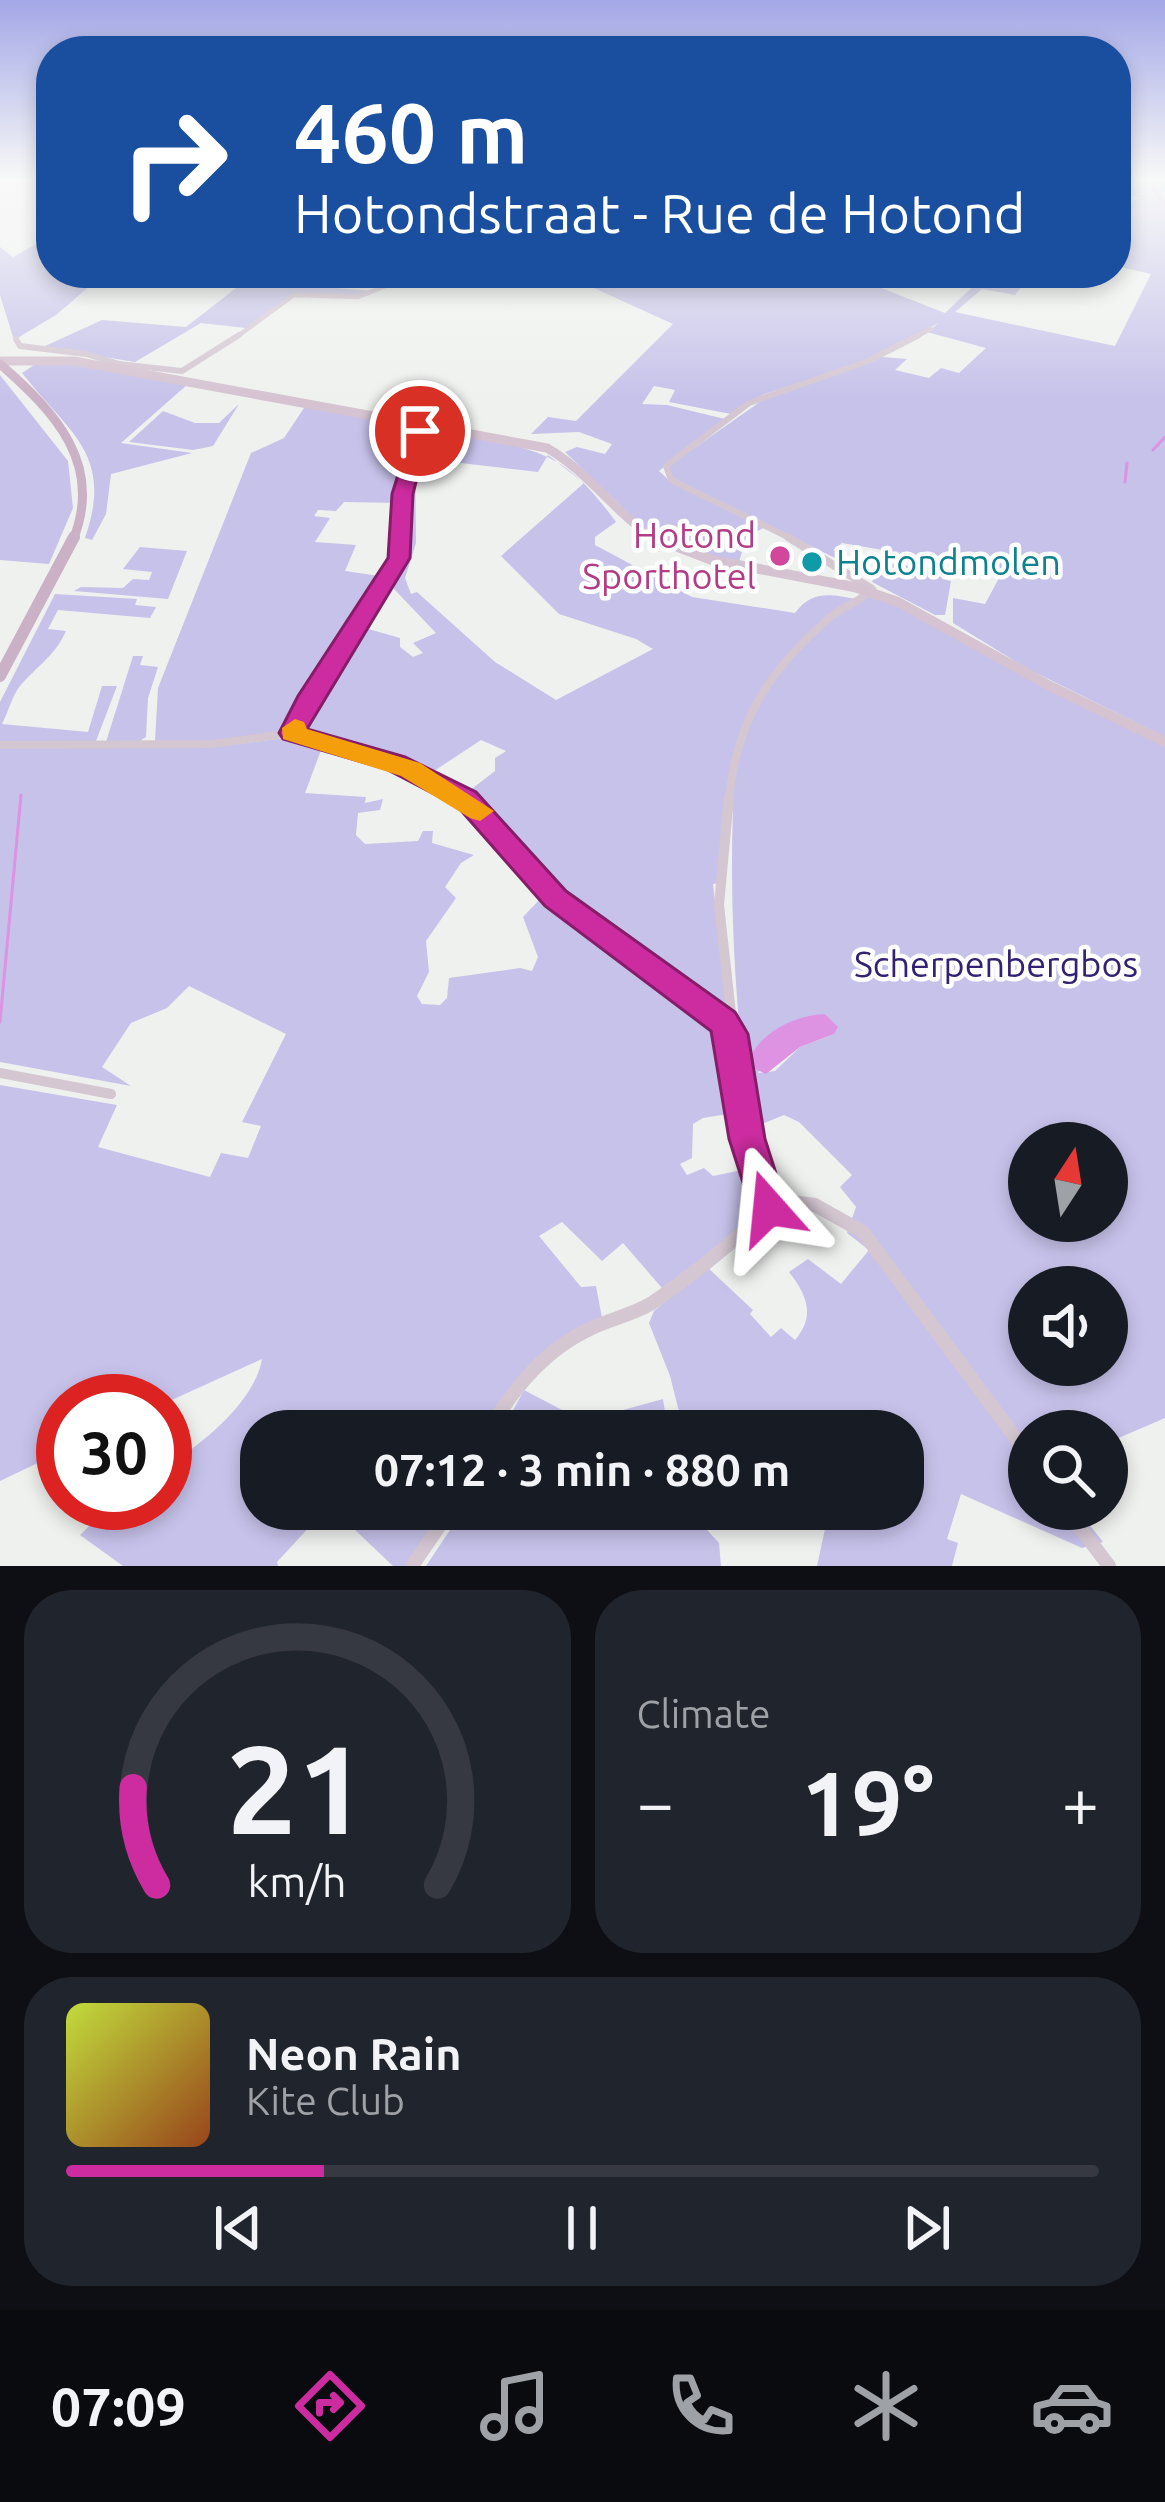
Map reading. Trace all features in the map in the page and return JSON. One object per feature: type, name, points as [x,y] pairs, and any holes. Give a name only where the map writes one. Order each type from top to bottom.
[{"type":"main road","points":[[2,365],[84,363],[183,376],[525,442],[559,454],[628,521],[676,549],[908,606],[1058,691],[1165,742]]},
{"type":"main road","points":[[0,676],[72,541],[86,488],[76,457],[2,365]]},
{"type":"street","points":[[16,339],[20,346],[86,354],[183,376],[294,295],[358,297],[380,288]]},
{"type":"street","points":[[726,1025],[731,1013],[719,905],[731,776],[748,712],[772,677],[836,612],[870,594],[868,582],[830,559],[682,486],[665,470],[749,403],[868,361],[931,329]]},
{"type":"street","points":[[84,363],[116,363]]},
{"type":"street","points":[[292,733],[310,696],[399,558],[405,478],[425,423]]},
{"type":"street","points":[[0,745],[213,744],[292,733],[396,763],[466,799],[555,898],[726,1025],[733,1041],[747,1139],[769,1199],[766,1211],[649,1305],[587,1329],[547,1356],[501,1410]]},
{"type":"street","points":[[0,1072],[111,1094]]},
{"type":"street","points":[[769,1199],[815,1205],[863,1232],[1008,1428]]},
{"type":"street","points":[[412,1566],[437,1530]]},
{"type":"street","points":[[1081,1530],[1108,1566]]},
{"type":"green space","points":[[0,253],[13,257],[36,253],[36,288],[88,288],[56,315],[14,340],[0,295]]},
{"type":"green space","points":[[1131,253],[1165,253],[1165,737],[1026,668],[953,623],[953,598],[985,604],[998,580],[997,569],[889,556],[888,551],[842,543],[833,550],[839,552],[835,558],[669,476],[670,465],[764,399],[883,357],[907,359],[895,370],[929,378],[941,368],[959,373],[986,348],[927,332],[939,323],[862,362],[762,395],[731,414],[669,402],[675,390],[654,386],[642,404],[725,419],[659,471],[763,528],[746,538],[739,562],[698,553],[642,526],[565,452],[577,447],[605,454],[612,444],[579,432],[531,434],[548,417],[576,421],[673,324],[594,288],[881,288],[945,313],[971,288],[1021,288],[1015,295],[982,289],[955,312],[1115,346],[1151,274],[1131,269]]},
{"type":"green space","points":[[236,288],[375,291],[354,296],[295,294],[246,328],[201,323],[135,362],[43,347],[102,320],[186,327]]},
{"type":"green space","points":[[63,363],[188,384],[121,443],[192,453],[111,474],[106,514],[92,540],[85,538],[93,509],[90,465],[71,430],[22,373],[34,365]]},
{"type":"green space","points":[[0,375],[68,461],[73,508],[49,564],[0,560]]},
{"type":"green space","points":[[239,404],[213,446],[193,450],[129,442],[163,411],[195,423],[219,423]]},
{"type":"green space","name":"Scherpenbergbos","points":[[306,405],[421,425],[400,503],[344,502],[336,511],[318,510],[314,516],[330,518],[315,542],[356,545],[345,571],[386,577],[391,588],[365,628],[400,638],[400,647],[413,657],[423,653],[413,643],[436,633],[394,589],[415,455],[416,543],[405,578],[411,594],[417,592],[495,662],[556,700],[653,649],[559,614],[501,556],[584,483],[616,522],[595,537],[595,545],[692,597],[795,613],[815,597],[856,599],[865,594],[899,606],[1165,747],[1165,1418],[1128,1434],[1128,1410],[1008,1410],[1008,1515],[961,1494],[947,1539],[958,1543],[952,1566],[817,1566],[825,1530],[924,1530],[924,1410],[679,1410],[649,1323],[654,1311],[707,1267],[753,1310],[750,1314],[771,1337],[781,1328],[795,1340],[805,1323],[807,1306],[789,1272],[808,1259],[841,1284],[869,1250],[847,1233],[856,1207],[840,1187],[852,1175],[799,1122],[784,1115],[750,1129],[735,970],[733,810],[725,809],[720,883],[713,884],[728,1013],[723,1016],[550,889],[493,816],[465,794],[495,771],[495,758],[506,751],[481,740],[428,775],[304,733],[301,726],[319,687],[287,731],[223,742],[155,741],[158,688],[251,453],[284,438]],"holes":[[[825,1014],[834,1034],[800,1047],[775,1071],[758,1073],[796,1021]]]},
{"type":"green space","points":[[471,438],[547,457],[538,472],[444,461]]},
{"type":"green space","points":[[140,547],[187,551],[168,599],[74,591],[123,588],[133,579],[149,580],[152,572],[123,569]]},
{"type":"green space","points":[[882,562],[942,571],[942,579],[951,581],[945,615],[935,615],[872,582]]},
{"type":"green space","points":[[55,594],[137,599],[135,605],[156,607],[150,618],[58,610],[48,629],[66,631],[62,640],[17,690],[2,724],[88,732],[102,686],[117,686],[96,741],[0,742],[0,702]]},
{"type":"green space","points":[[133,656],[143,656],[140,665],[158,667],[148,698],[146,737],[138,742],[106,742]]},
{"type":"green space","points":[[293,737],[323,745],[305,793],[366,797],[365,803],[383,799],[380,810],[358,813],[356,835],[365,844],[418,841],[423,831],[433,831],[432,843],[474,855],[461,863],[445,887],[456,898],[426,941],[429,972],[417,996],[422,1004],[440,1005],[447,998],[449,978],[520,968],[532,971],[538,957],[523,917],[543,896],[724,1024],[740,1112],[693,1124],[692,1158],[680,1164],[687,1175],[704,1168],[713,1176],[752,1168],[761,1204],[755,1219],[662,1288],[623,1243],[602,1261],[562,1222],[539,1236],[581,1287],[596,1286],[602,1318],[578,1330],[504,1410],[240,1410],[240,1530],[307,1530],[278,1566],[123,1566],[80,1535],[85,1530],[192,1530],[192,1448],[237,1407],[262,1359],[192,1391],[192,1374],[36,1374],[36,1464],[0,1481],[0,1085],[117,1105],[98,1147],[210,1177],[221,1153],[248,1158],[261,1126],[242,1122],[286,1034],[189,986],[167,1008],[131,1023],[102,1067],[131,1086],[0,1062],[0,748],[215,747]]},
{"type":"green space","points":[[524,1390],[562,1410],[513,1410]]},
{"type":"green space","points":[[663,1399],[665,1410],[623,1410]]},
{"type":"green space","points":[[355,1530],[431,1530],[406,1566],[393,1566]]},
{"type":"green space","points":[[450,1530],[707,1530],[719,1543],[721,1566],[426,1566]]},
{"type":"green space","points":[[1042,1530],[1094,1530],[1103,1542],[1082,1548]]},
{"type":"shaded area","points":[[825,1014],[838,1027],[834,1034],[800,1047],[766,1074],[753,1068],[751,1055],[773,1031],[804,1017]]},
{"type":"waterway","points":[[1153,450],[1165,437]]},
{"type":"waterway","points":[[1125,482],[1127,463]]},
{"type":"waterway","points":[[0,1022],[21,795]]},
{"type":"slow traffic","points":[[295,728],[292,733],[411,769],[480,811]]},
{"type":"place","name":"Hotond Sporthotel","points":[[780,556]]},
{"type":"place","name":"Hotondmolen","points":[[812,562]]},
{"type":"route","points":[[420,431],[402,494],[404,533],[399,558],[310,696],[292,733],[396,763],[466,799],[555,898],[728,1026],[747,1139],[769,1208]]}]
